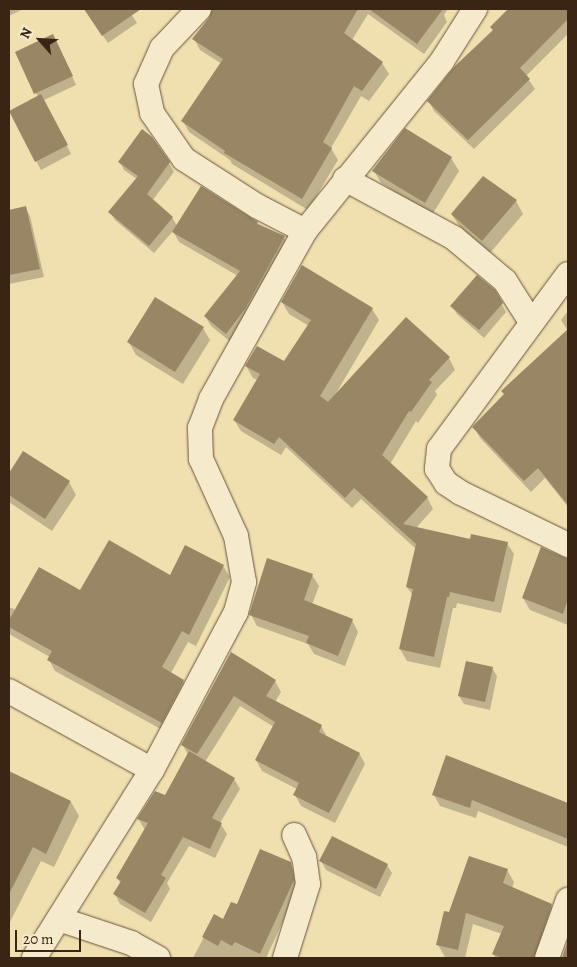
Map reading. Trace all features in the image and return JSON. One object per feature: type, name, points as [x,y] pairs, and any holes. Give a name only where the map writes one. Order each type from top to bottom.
[{"type":"street","points":[[199,9],[162,48],[146,84],[152,113],[184,159],[257,206],[306,231]]},
{"type":"street","points":[[34,958],[152,770],[236,612],[244,582],[236,536],[200,459],[200,428],[211,399],[306,231],[345,179],[442,60],[475,9]]},
{"type":"street","points":[[345,179],[454,238],[505,281],[531,322]]},
{"type":"street","points":[[568,274],[439,450],[437,469],[446,483],[461,493],[568,545]]},
{"type":"street","points":[[9,691],[152,770]]},
{"type":"street","points":[[285,958],[308,884],[304,857],[294,835]]},
{"type":"street","points":[[547,958],[568,900]]},
{"type":"street","points":[[59,919],[131,942],[158,958]]},
{"type":"building","points":[[84,9],[141,9],[102,36]]},
{"type":"building","points":[[212,9],[358,9],[344,33],[383,62],[362,91],[354,86],[323,142],[332,148],[302,199],[224,153],[225,151],[181,121],[223,59],[192,39],[209,18]]},
{"type":"building","points":[[369,9],[443,9],[417,44]]},
{"type":"building","points":[[508,9],[568,9],[568,19],[520,68],[530,79],[468,140],[427,101],[454,67],[493,30],[490,27]]},
{"type":"building","points":[[53,34],[73,76],[34,94],[15,52]]},
{"type":"building","points":[[41,94],[68,145],[35,162],[9,111]]},
{"type":"building","points":[[405,128],[452,157],[425,203],[372,171]]},
{"type":"building","points":[[142,129],[152,137],[170,162],[147,194],[173,217],[149,246],[108,212],[138,176],[118,162]]},
{"type":"building","points":[[483,176],[517,200],[482,241],[451,214]]},
{"type":"building","points":[[201,186],[258,222],[257,224],[285,236],[245,309],[226,334],[204,316],[240,271],[172,232]]},
{"type":"building","points":[[26,206],[40,269],[9,275],[9,210]]},
{"type":"building","points":[[302,265],[373,308],[320,396],[328,402],[406,317],[450,357],[429,380],[432,382],[411,412],[409,411],[382,455],[428,497],[403,524],[470,539],[471,534],[508,542],[494,602],[450,592],[449,597],[447,597],[434,657],[399,649],[413,589],[406,587],[416,544],[354,488],[345,498],[279,437],[274,444],[233,420],[260,374],[245,366],[257,346],[284,361],[311,320],[281,302]]},
{"type":"building","points":[[477,275],[495,290],[503,303],[479,330],[450,306]]},
{"type":"building","points":[[155,297],[204,327],[175,372],[127,342]]},
{"type":"building","points":[[568,329],[568,505],[538,468],[524,481],[472,427],[504,394],[501,391]]},
{"type":"building","points":[[23,451],[70,481],[45,519],[9,495],[9,473]]},
{"type":"building","points":[[109,540],[170,575],[185,545],[224,565],[189,635],[182,631],[162,667],[184,680],[162,723],[47,660],[52,651],[9,627],[9,620],[39,567],[80,590]]},
{"type":"building","points":[[541,547],[568,559],[568,599],[563,614],[522,598]]},
{"type":"building","points":[[267,558],[313,574],[304,600],[353,619],[338,656],[306,643],[309,636],[249,615]]},
{"type":"building","points":[[231,652],[276,680],[266,696],[322,725],[319,732],[360,753],[329,813],[293,795],[299,783],[255,760],[275,722],[234,696],[197,754],[181,745]]},
{"type":"building","points":[[466,661],[493,667],[485,702],[458,696]]},
{"type":"building","points":[[189,751],[235,778],[212,818],[222,823],[210,849],[183,837],[161,875],[166,878],[145,913],[113,894],[121,881],[116,878],[148,823],[137,819],[155,791],[165,795]]},
{"type":"building","points":[[446,755],[568,803],[568,839],[472,800],[470,808],[432,795]]},
{"type":"building","points":[[9,771],[71,801],[46,854],[33,847],[9,894]]},
{"type":"building","points":[[332,836],[388,864],[376,889],[319,861]]},
{"type":"building","points":[[260,849],[291,862],[294,880],[260,954],[235,942],[232,946],[221,940],[218,946],[202,937],[214,914],[223,919],[231,902],[237,904]]},
{"type":"building","points":[[469,856],[508,869],[503,883],[552,904],[534,958],[502,958],[492,954],[504,926],[466,913],[458,950],[436,945],[444,911],[449,912]]},
{"type":"building","points":[[568,940],[568,958],[562,958]]}]
